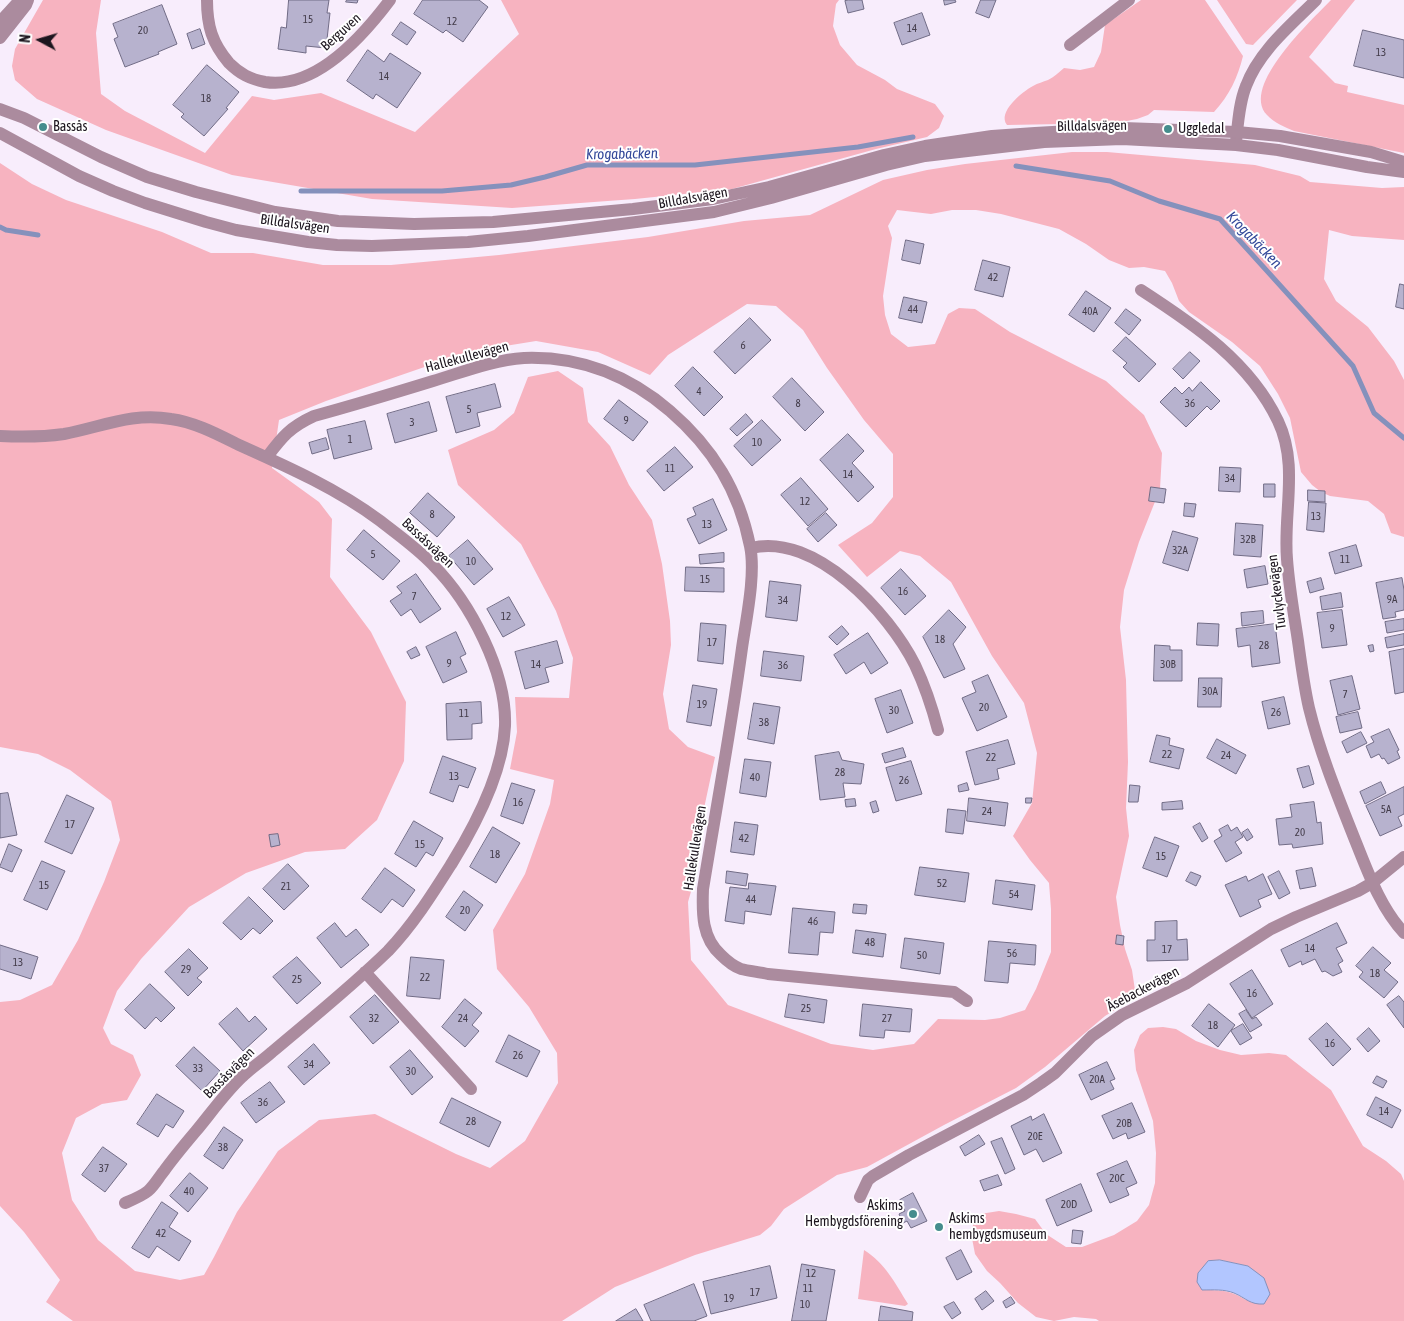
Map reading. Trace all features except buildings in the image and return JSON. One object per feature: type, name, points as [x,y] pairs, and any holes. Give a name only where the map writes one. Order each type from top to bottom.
[{"type":"street","points":[[0,22],[20,0]]},
{"type":"street","points":[[0,38],[28,0]]},
{"type":"street","name":"Berguven","points":[[207,0],[207,14],[213,39],[224,57],[244,76],[255,80],[271,82],[289,82],[308,76],[337,58],[374,22],[390,0]]},
{"type":"street","points":[[1070,45],[1129,0]]},
{"type":"street","points":[[1237,138],[1246,87],[1257,65],[1270,45],[1316,0]]},
{"type":"street","name":"Billdalsvägen","points":[[0,109],[24,118],[101,157],[146,176],[196,192],[276,212],[338,221],[414,224],[493,222],[633,209],[713,199],[769,187],[884,155],[924,146],[992,136],[1123,128],[1237,138],[1278,150],[1404,172]]},
{"type":"street","name":"Billdalsvägen","points":[[0,133],[79,176],[113,191],[144,203],[206,222],[236,230],[299,241],[372,246],[468,242],[714,212],[925,156],[1044,142],[1280,136],[1371,152],[1404,162]]},
{"type":"street","name":"Tuvlyckevägen","points":[[1141,290],[1196,328],[1232,357],[1259,388],[1279,422],[1286,440],[1289,462],[1290,485],[1286,536],[1288,573],[1309,708],[1337,794],[1372,883],[1404,933]]},
{"type":"street","name":"Hallekullevägen","points":[[267,458],[282,436],[308,419],[489,364],[522,358],[582,364],[613,374],[644,390],[678,418],[714,459],[726,477],[738,503],[751,548],[750,590],[740,665],[703,890],[702,910],[707,935],[716,950],[727,961],[740,968],[768,974],[954,992],[967,1001]]},
{"type":"street","name":"Bassåsvägen","points":[[0,436],[47,436],[81,430],[128,418],[174,419],[198,427],[267,458],[340,494],[364,509],[401,537],[434,566],[462,600],[482,636],[495,667],[503,700],[505,726],[499,762],[490,791],[466,840],[411,924],[365,972],[241,1078],[183,1146],[148,1192],[125,1203]]},
{"type":"street","points":[[751,548],[772,546],[794,550],[810,556],[849,582],[873,605],[897,634],[914,664],[927,692],[938,730]]},
{"type":"street","name":"Äsebackevägen","points":[[860,1197],[868,1180],[873,1176],[1041,1083],[1055,1073],[1092,1036],[1122,1015],[1187,983],[1271,929],[1358,891],[1372,883],[1404,857]]},
{"type":"street","points":[[365,972],[471,1089]]},
{"type":"shaded area","points":[[43,0],[101,0],[96,33],[101,94],[125,111],[205,153],[252,96],[274,100],[321,93],[415,132],[519,34],[501,0],[839,0],[836,4],[833,26],[840,45],[857,65],[885,80],[897,89],[935,104],[944,116],[939,128],[927,137],[876,149],[732,189],[635,199],[512,208],[372,199],[232,175],[106,130],[37,99],[15,80],[12,66],[15,49]]},
{"type":"shaded area","points":[[1141,0],[1205,0],[1243,56],[1232,86],[1214,112],[1154,110],[1148,115],[1137,119],[1116,123],[1007,125],[1005,114],[1012,103],[1028,89],[1050,79],[1064,68],[1080,70],[1094,67],[1101,52],[1105,25]]},
{"type":"shaded area","points":[[1217,0],[1297,0],[1253,45],[1246,44]]},
{"type":"shaded area","points":[[1331,0],[1355,0],[1309,57],[1335,83],[1348,86],[1347,92],[1404,105],[1404,153],[1294,131],[1276,123],[1270,118],[1261,103],[1263,88],[1270,71],[1295,38]]},
{"type":"shaded area","points":[[1072,152],[1107,152],[1255,165],[1300,176],[1310,182],[1382,188],[1404,187],[1404,240],[1352,236],[1329,230],[1324,279],[1336,301],[1368,327],[1394,361],[1404,380],[1404,537],[1391,533],[1384,514],[1368,501],[1330,496],[1312,485],[1301,472],[1290,418],[1278,394],[1260,366],[1232,342],[1189,312],[1179,301],[1165,271],[1144,267],[1129,268],[1109,260],[1059,229],[1001,214],[976,210],[952,210],[931,214],[897,210],[888,226],[892,238],[883,296],[885,315],[891,334],[908,347],[935,344],[948,314],[959,308],[975,309],[1010,332],[1106,381],[1144,415],[1162,453],[1160,489],[1139,542],[1124,590],[1120,627],[1126,680],[1128,762],[1126,808],[1129,836],[1116,897],[1120,925],[1132,970],[1136,997],[1105,1016],[1045,1067],[1016,1088],[867,1167],[837,1175],[784,1209],[771,1226],[760,1235],[695,1255],[615,1287],[562,1321],[73,1321],[46,1302],[60,1280],[24,1232],[0,1206],[0,1002],[20,1000],[52,985],[78,940],[104,882],[120,840],[111,801],[70,770],[38,754],[0,747],[0,163],[32,184],[66,200],[162,232],[211,253],[253,253],[323,265],[391,265],[499,255],[648,237],[744,221],[810,215],[883,180],[965,164]],"holes":[[[747,304],[776,306],[803,330],[864,420],[893,454],[893,497],[872,523],[838,545],[867,577],[900,551],[920,556],[951,582],[992,656],[1024,703],[1037,753],[1032,803],[1013,836],[1049,883],[1051,909],[1051,952],[1025,1010],[1000,1018],[985,1020],[938,1019],[914,1044],[873,1050],[831,1044],[728,1005],[691,960],[688,902],[692,888],[703,813],[715,757],[688,747],[669,729],[663,694],[671,645],[670,621],[662,564],[652,520],[629,485],[610,446],[588,422],[583,388],[558,371],[528,377],[514,413],[494,430],[448,450],[458,485],[521,544],[556,611],[573,658],[569,698],[515,697],[517,732],[510,769],[554,780],[550,804],[525,874],[493,930],[497,969],[529,1007],[557,1053],[558,1083],[525,1141],[490,1168],[456,1154],[375,1114],[319,1120],[278,1151],[237,1212],[204,1275],[180,1280],[135,1271],[98,1240],[72,1200],[62,1153],[76,1118],[102,1104],[127,1100],[141,1075],[133,1055],[111,1044],[103,1028],[117,991],[141,959],[189,907],[246,873],[305,852],[345,849],[377,820],[404,761],[406,702],[371,632],[330,577],[332,519],[319,502],[272,468],[279,420],[326,401],[468,352],[536,341],[598,352],[650,375],[668,355]]]},
{"type":"shaded area","points":[[1163,1027],[1176,1029],[1196,1041],[1241,1055],[1269,1053],[1286,1055],[1331,1090],[1363,1146],[1386,1161],[1401,1174],[1404,1181],[1404,1321],[1099,1321],[1096,1319],[1074,1317],[1054,1321],[1036,1317],[1018,1303],[987,1271],[975,1254],[971,1233],[974,1221],[980,1214],[999,1211],[1035,1219],[1046,1234],[1066,1247],[1082,1247],[1114,1235],[1137,1221],[1149,1205],[1155,1183],[1156,1153],[1153,1121],[1136,1070],[1134,1050],[1140,1035],[1148,1028]],"holes":[[[1220,1260],[1248,1266],[1246,1300],[1225,1291],[1202,1290],[1208,1261]]]},
{"type":"shaded area","points":[[864,1250],[884,1267],[908,1304],[905,1306],[858,1299]]},
{"type":"water","points":[[1220,1260],[1248,1266],[1264,1278],[1270,1294],[1264,1304],[1252,1302],[1226,1291],[1202,1290],[1197,1282],[1198,1273],[1208,1261]]},
{"type":"waterway","name":"Krogabäcken","points":[[301,191],[442,191],[511,185],[587,165],[695,165],[858,147],[913,137]]},
{"type":"waterway","name":"Krogabäcken","points":[[1016,166],[1110,181],[1159,201],[1220,219],[1353,366],[1374,413],[1404,438]]},
{"type":"waterway","name":"Krogabäcken","points":[[0,227],[6,230],[38,235]]},
{"type":"place","name":"Bassås","points":[[43,127]]},
{"type":"place","name":"Uggledal","points":[[1168,129]]},
{"type":"place","name":"Askims Hembygdsförening","points":[[913,1214]]},
{"type":"place","name":"Askims hembygdsmuseum","points":[[939,1227]]}]
